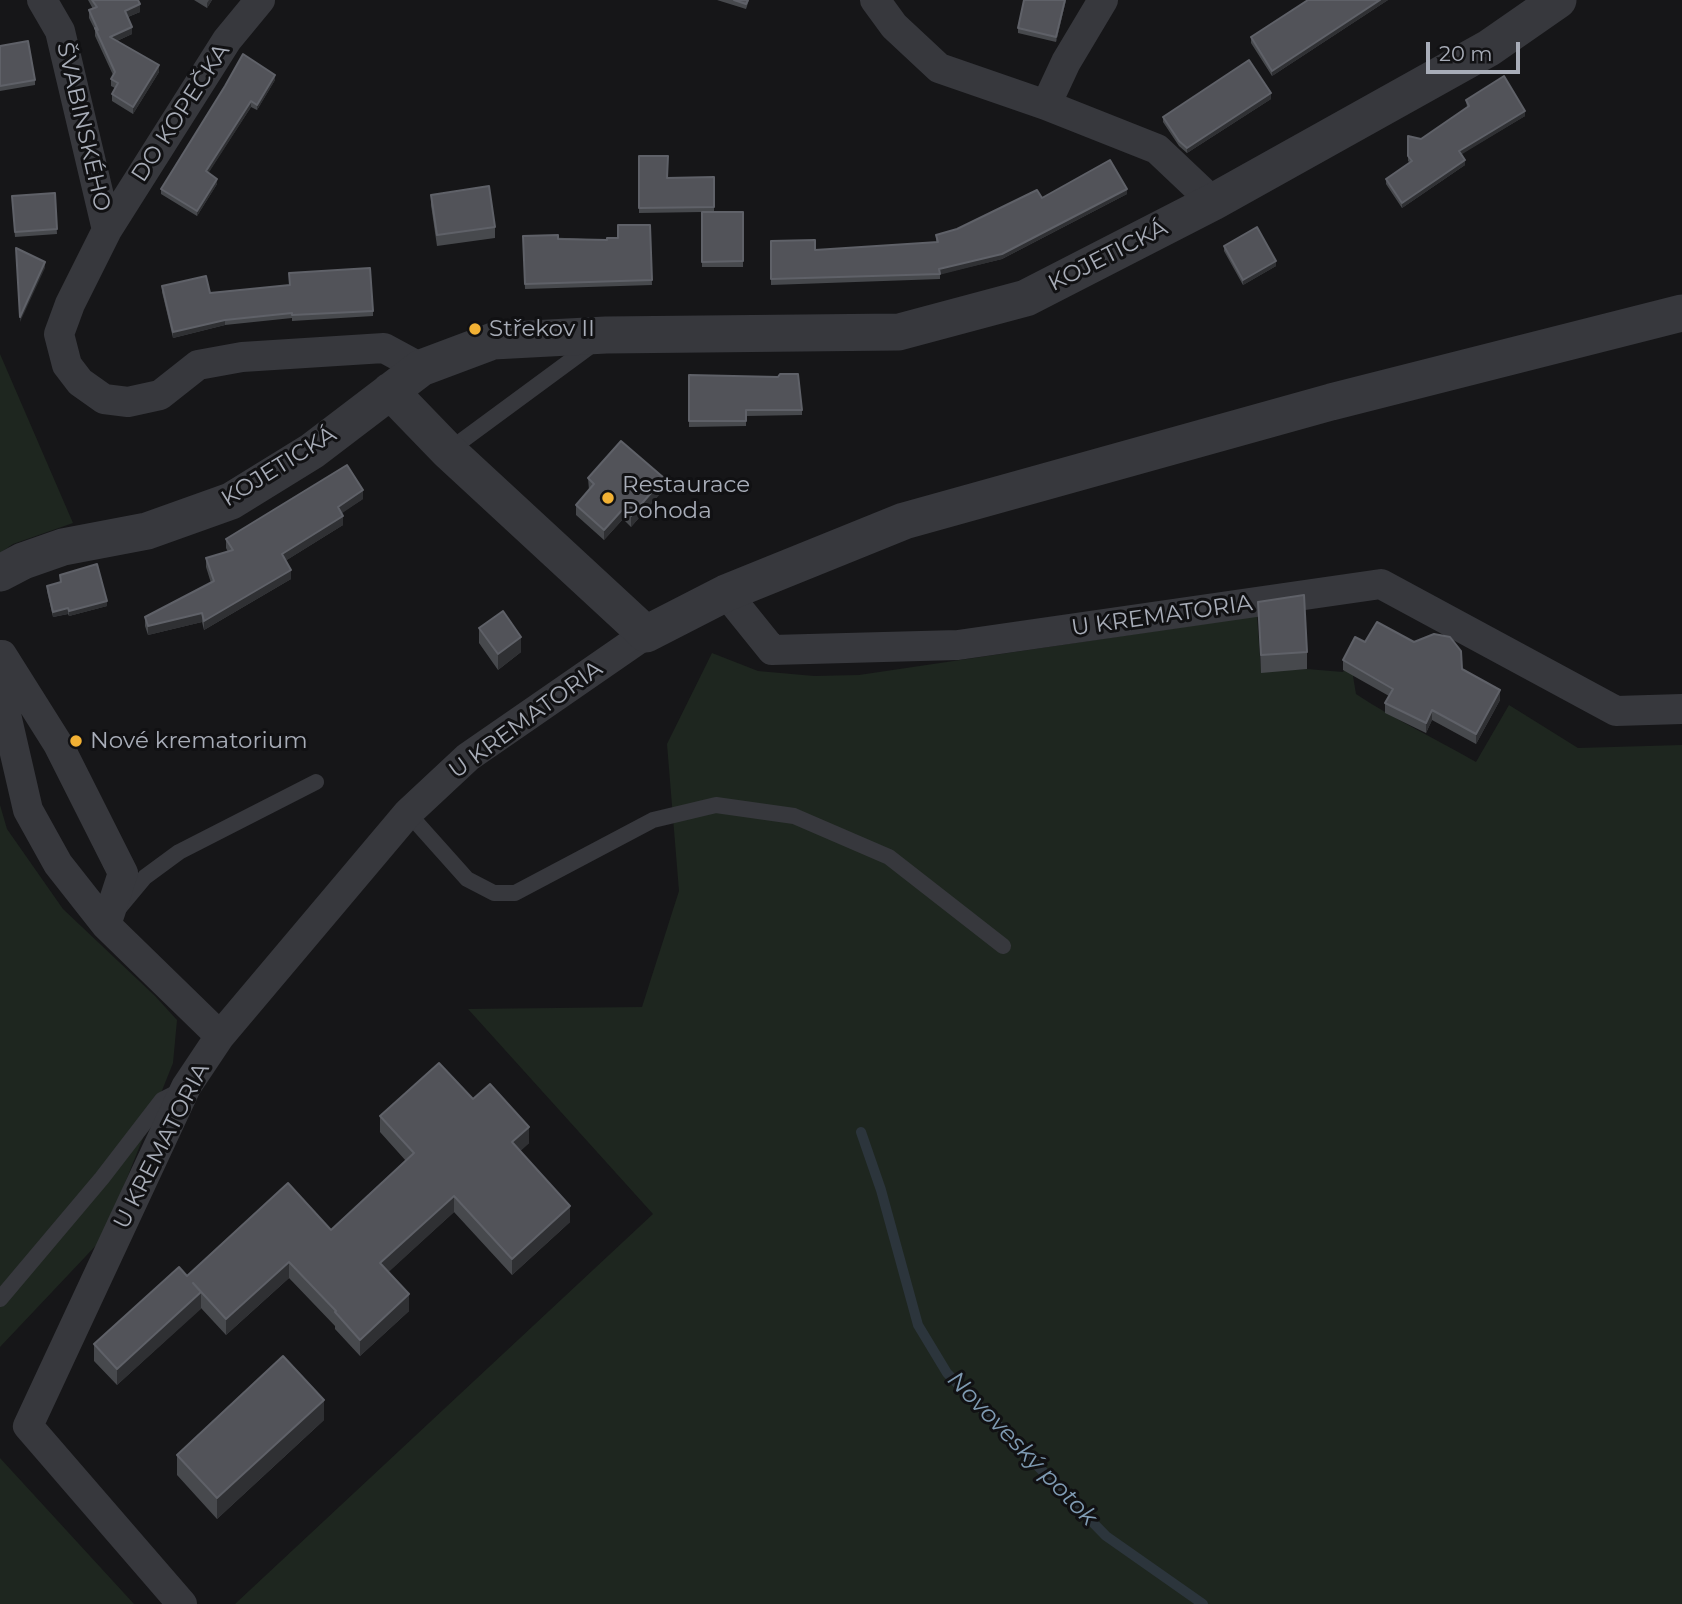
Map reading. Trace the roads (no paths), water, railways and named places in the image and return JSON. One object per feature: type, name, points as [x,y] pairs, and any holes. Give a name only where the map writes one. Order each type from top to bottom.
[{"type":"street","name":"ŠVABINSKÉHO","points":[[42,0],[60,30],[107,230],[70,304],[59,334],[66,365],[80,382],[104,399],[128,402],[160,395],[198,365],[242,357],[384,348],[421,368]]},
{"type":"street","name":"DO KOPEČKA","points":[[107,230],[227,40],[260,0]]},
{"type":"street","points":[[875,0],[894,26],[939,68],[1046,105],[1157,149],[1213,202]]},
{"type":"street","points":[[1046,105],[1066,62],[1103,0]]},
{"type":"street","name":"KOJETICKÁ","points":[[0,573],[23,561],[63,547],[147,531],[231,501],[312,451],[421,368],[493,341],[606,335],[899,332],[1026,298],[1213,202],[1489,48],[1558,0]]},
{"type":"street","points":[[726,593],[904,522],[1331,402],[1682,313]]},
{"type":"street","points":[[390,391],[448,451],[646,634]]},
{"type":"street","name":"U KREMATORIA","points":[[182,1604],[28,1426],[186,1087],[220,1036],[408,813],[468,757],[646,634],[726,593],[772,650],[958,645],[1381,584],[1616,711],[1682,709]]},
{"type":"street","points":[[0,652],[58,744],[123,873],[106,925]]},
{"type":"street","points":[[0,670],[5,710],[27,810],[58,864],[106,925],[220,1036]]},
{"type":"lane","points":[[448,451],[606,335]]},
{"type":"lane","points":[[106,925],[145,877],[178,852],[316,782]]},
{"type":"lane","points":[[408,813],[467,879],[494,893],[515,893],[653,820],[716,805],[794,816],[889,857],[1003,946]]},
{"type":"lane","points":[[0,1299],[102,1178],[162,1100],[186,1087]]},
{"type":"waterway","name":"Novoveský potok","points":[[861,1132],[881,1190],[918,1325],[947,1373],[1106,1536],[1203,1604]]},
{"type":"place","name":"Střekov II","points":[[475,329]]},
{"type":"place","name":"Restaurace Pohoda","points":[[608,498]]},
{"type":"place","name":"Nové krematorium","points":[[76,741]]}]
